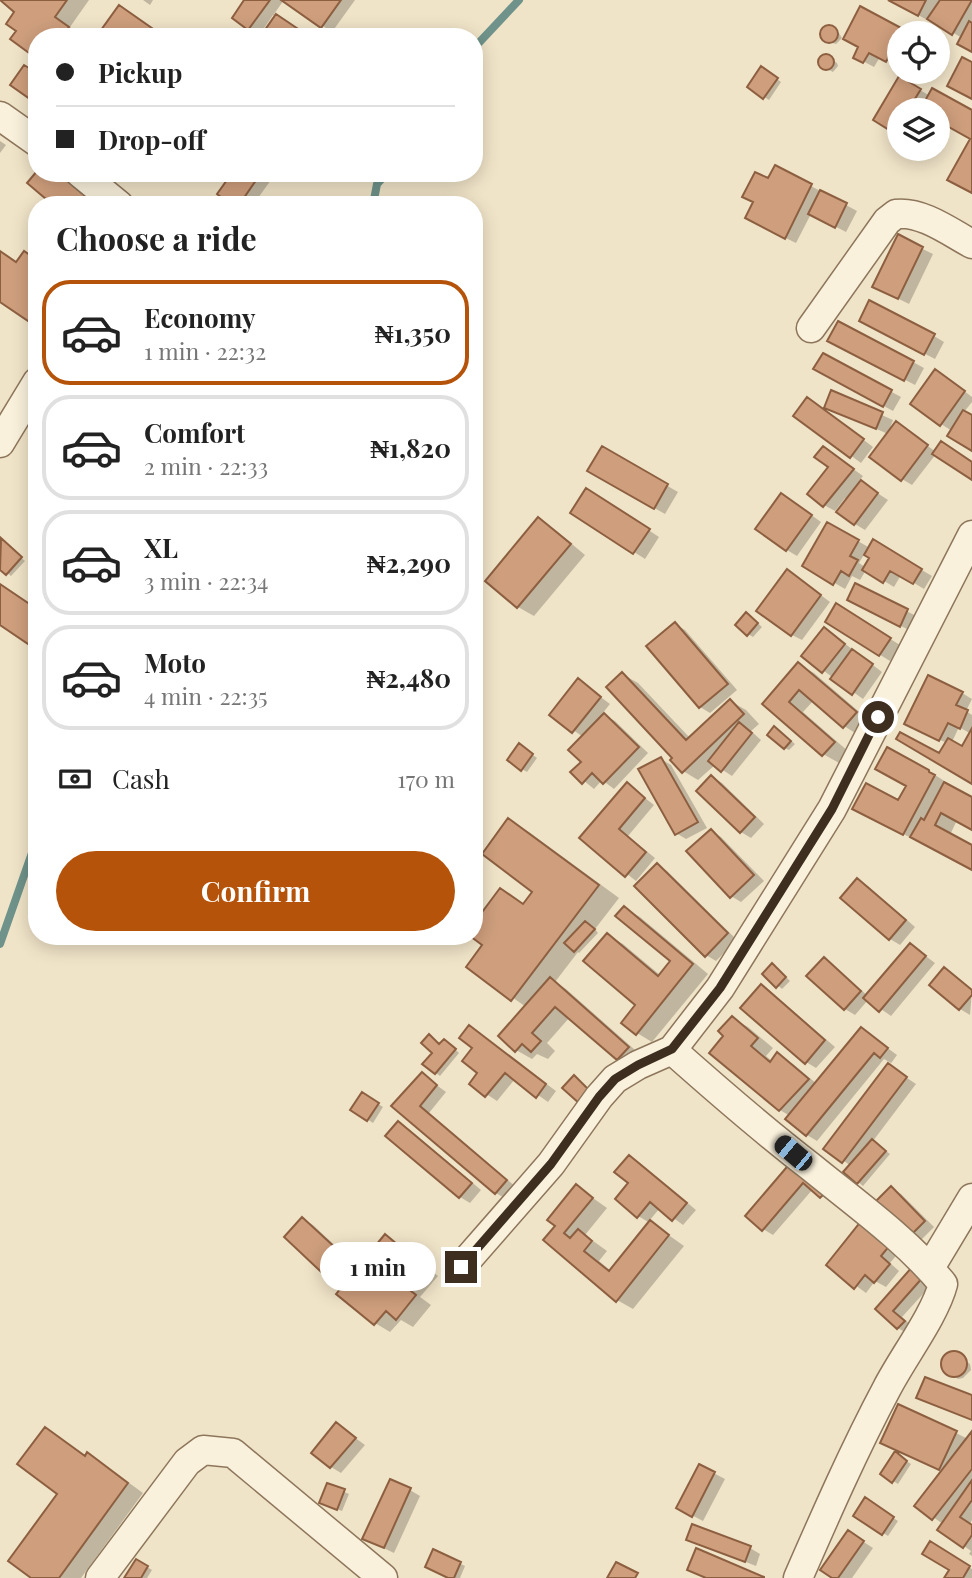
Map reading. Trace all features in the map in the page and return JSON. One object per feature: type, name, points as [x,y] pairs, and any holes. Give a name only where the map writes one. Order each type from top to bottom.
[{"type":"street","points":[[0,116],[28,136]]},
{"type":"street","points":[[91,182],[108,196]]},
{"type":"street","points":[[811,328],[887,221],[896,214],[927,220],[972,244]]},
{"type":"street","points":[[0,443],[28,398]]},
{"type":"street","points":[[461,1267],[551,1164],[615,1079],[672,1049],[720,988],[832,809],[972,535]]},
{"type":"street","points":[[672,1049],[930,1268],[943,1284],[939,1298],[902,1359],[860,1438],[798,1578]]},
{"type":"street","points":[[930,1268],[972,1198]]},
{"type":"street","points":[[100,1578],[187,1462],[203,1450],[233,1452],[383,1578]]},
{"type":"building","points":[[0,0],[67,0],[55,17],[69,27],[28,28],[28,52],[10,39],[16,31],[6,24],[14,12]]},
{"type":"building","points":[[244,0],[270,0],[249,28],[232,18]]},
{"type":"building","points":[[281,0],[341,0],[321,28]]},
{"type":"building","points":[[888,0],[926,0],[918,16]]},
{"type":"building","points":[[940,0],[972,0],[952,35],[950,21],[927,19]]},
{"type":"building","points":[[119,5],[152,28],[102,28]]},
{"type":"building","points":[[860,6],[888,21],[887,60],[886,62],[869,53],[863,63],[853,58],[858,47],[843,39]]},
{"type":"building","points":[[276,14],[297,28],[266,28]]},
{"type":"building","points":[[969,21],[972,23],[972,52],[957,44]]},
{"type":"building","points":[[829,25],[835,28],[838,34],[835,40],[829,43],[823,40],[820,34],[823,28]]},
{"type":"building","points":[[826,54],[832,56],[832,68],[826,70],[820,68],[818,62],[820,56]]},
{"type":"building","points":[[962,57],[972,62],[972,99],[947,86]]},
{"type":"building","points":[[24,65],[28,67],[28,98],[10,85]]},
{"type":"building","points":[[761,66],[778,78],[763,99],[747,87]]},
{"type":"building","points":[[894,84],[913,84],[921,89],[915,98],[887,98],[887,129],[873,120]]},
{"type":"building","points":[[932,88],[972,110],[972,193],[947,180],[970,139],[950,128],[950,98],[927,98]]},
{"type":"building","points":[[775,165],[812,184],[785,239],[745,218],[753,202],[742,197],[755,172],[768,178]]},
{"type":"building","points":[[69,182],[85,196],[42,196],[27,183]]},
{"type":"building","points":[[226,182],[255,182],[245,196],[217,194]]},
{"type":"building","points":[[820,190],[847,203],[835,228],[808,214]]},
{"type":"building","points":[[898,234],[923,247],[898,299],[872,287]]},
{"type":"building","points":[[0,251],[16,262],[24,251],[28,254],[28,321],[0,302]]},
{"type":"building","points":[[869,300],[935,334],[924,355],[859,321]]},
{"type":"building","points":[[838,321],[914,361],[904,381],[827,341]]},
{"type":"building","points":[[823,353],[892,390],[883,407],[813,369]]},
{"type":"building","points":[[935,369],[965,391],[940,426],[910,404]]},
{"type":"building","points":[[831,390],[883,412],[876,429],[824,408]]},
{"type":"building","points":[[807,397],[864,439],[850,458],[793,416]]},
{"type":"building","points":[[963,410],[972,415],[972,451],[947,436]]},
{"type":"building","points":[[896,421],[928,445],[901,481],[869,457]]},
{"type":"building","points":[[941,441],[972,462],[972,480],[932,454]]},
{"type":"building","points":[[602,446],[668,484],[654,509],[587,471]]},
{"type":"building","points":[[823,446],[854,469],[823,507],[807,494],[828,467],[814,457]]},
{"type":"building","points":[[861,480],[878,493],[854,525],[836,512]]},
{"type":"building","points":[[586,488],[650,529],[633,554],[570,513]]},
{"type":"building","points":[[781,493],[812,515],[786,551],[755,529]]},
{"type":"building","points":[[538,517],[571,544],[517,608],[485,581]]},
{"type":"building","points":[[827,522],[859,540],[850,556],[858,560],[849,576],[841,571],[833,585],[802,566]]},
{"type":"building","points":[[1,538],[22,557],[6,575],[0,570]]},
{"type":"building","points":[[873,539],[922,569],[913,584],[890,571],[883,583],[862,570],[869,558],[864,555]]},
{"type":"building","points":[[787,569],[821,595],[791,636],[756,611]]},
{"type":"building","points":[[855,583],[908,609],[900,627],[847,600]]},
{"type":"building","points":[[0,584],[28,603],[28,644],[0,625]]},
{"type":"building","points":[[836,603],[891,638],[879,656],[825,622]]},
{"type":"building","points":[[746,612],[758,623],[747,636],[735,625]]},
{"type":"building","points":[[675,622],[728,684],[699,708],[646,646]]},
{"type":"building","points":[[824,627],[845,644],[822,673],[801,656]]},
{"type":"building","points":[[852,649],[873,664],[852,695],[830,679]]},
{"type":"building","points":[[798,662],[857,712],[843,728],[799,690],[789,702],[835,742],[822,756],[762,704]]},
{"type":"building","points":[[622,672],[686,740],[730,699],[744,714],[682,773],[670,760],[672,758],[606,687]]},
{"type":"building","points":[[928,675],[963,692],[956,705],[968,710],[960,729],[948,723],[939,741],[904,724]]},
{"type":"building","points":[[578,678],[601,697],[572,733],[549,715]]},
{"type":"building","points":[[604,713],[639,747],[603,784],[592,773],[582,784],[570,772],[581,762],[568,750]]},
{"type":"building","points":[[739,722],[752,733],[721,772],[708,761]]},
{"type":"building","points":[[774,726],[791,741],[784,749],[767,735]]},
{"type":"building","points":[[972,728],[972,784],[896,739],[900,732],[939,753],[948,738],[962,746]]},
{"type":"building","points":[[519,743],[533,754],[521,771],[507,760]]},
{"type":"building","points":[[887,747],[935,775],[903,835],[852,809],[866,783],[898,800],[906,786],[875,769]]},
{"type":"building","points":[[661,757],[698,822],[675,835],[638,769]]},
{"type":"building","points":[[711,775],[755,817],[740,833],[696,791]]},
{"type":"building","points":[[627,782],[645,798],[619,829],[646,852],[625,877],[579,838]]},
{"type":"building","points":[[944,782],[972,797],[972,830],[941,813],[935,825],[972,845],[972,870],[910,837],[921,818],[924,820]]},
{"type":"building","points":[[508,818],[599,885],[511,1001],[466,967],[483,945],[483,911],[500,888],[523,904],[532,892],[483,853]]},
{"type":"building","points":[[711,829],[754,875],[730,898],[686,851]]},
{"type":"building","points":[[657,863],[728,933],[705,957],[634,886]]},
{"type":"building","points":[[857,878],[906,920],[889,940],[840,898]]},
{"type":"building","points":[[624,906],[693,964],[636,1035],[621,1023],[635,1005],[583,961],[607,933],[658,976],[670,961],[615,916]]},
{"type":"building","points":[[585,921],[595,929],[574,952],[564,943]]},
{"type":"building","points":[[910,943],[926,956],[879,1012],[863,998]]},
{"type":"building","points":[[824,957],[861,991],[844,1010],[806,976]]},
{"type":"building","points":[[772,963],[786,977],[776,988],[762,974]]},
{"type":"building","points":[[944,967],[972,990],[972,995],[959,1010],[929,985]]},
{"type":"building","points":[[550,977],[629,1047],[617,1060],[555,1007],[532,1033],[541,1041],[531,1052],[522,1044],[515,1052],[498,1036]]},
{"type":"building","points":[[761,984],[825,1040],[805,1064],[740,1008]]},
{"type":"building","points":[[732,1016],[758,1038],[751,1046],[770,1062],[777,1052],[809,1079],[779,1111],[709,1053],[723,1036],[718,1031]]},
{"type":"building","points":[[469,1025],[546,1084],[536,1098],[505,1073],[485,1097],[469,1084],[477,1073],[462,1061],[472,1048],[459,1038]]},
{"type":"building","points":[[861,1027],[888,1048],[880,1058],[874,1053],[806,1136],[785,1119]]},
{"type":"building","points":[[429,1034],[439,1044],[444,1039],[456,1049],[435,1074],[422,1064],[432,1053],[421,1043]]},
{"type":"building","points":[[888,1063],[907,1077],[842,1163],[823,1149]]},
{"type":"building","points":[[422,1072],[437,1085],[420,1106],[507,1180],[495,1194],[391,1106]]},
{"type":"building","points":[[574,1075],[591,1092],[580,1104],[562,1088]]},
{"type":"building","points":[[362,1092],[379,1103],[367,1121],[350,1110]]},
{"type":"building","points":[[398,1121],[472,1183],[459,1198],[385,1136]]},
{"type":"building","points":[[872,1139],[886,1151],[857,1184],[843,1172]]},
{"type":"building","points":[[629,1155],[687,1203],[672,1221],[650,1202],[637,1218],[615,1199],[628,1183],[614,1172]]},
{"type":"building","points":[[792,1161],[827,1191],[820,1198],[803,1183],[762,1231],[745,1216]]},
{"type":"building","points":[[576,1184],[593,1198],[564,1233],[570,1238],[578,1229],[592,1241],[584,1251],[609,1271],[650,1220],[669,1235],[616,1302],[543,1240],[555,1226],[547,1220]]},
{"type":"building","points":[[891,1186],[925,1221],[910,1236],[876,1201]]},
{"type":"building","points":[[302,1217],[353,1264],[334,1284],[284,1237]]},
{"type":"building","points":[[862,1220],[891,1244],[881,1256],[890,1264],[874,1283],[865,1275],[854,1289],[826,1265]]},
{"type":"building","points":[[385,1234],[423,1266],[406,1287],[416,1295],[396,1320],[386,1311],[374,1325],[336,1294]]},
{"type":"building","points":[[913,1266],[924,1276],[893,1311],[905,1321],[897,1329],[875,1309]]},
{"type":"building","points":[[954,1351],[963,1355],[967,1364],[963,1373],[954,1377],[945,1373],[941,1364],[945,1355]]},
{"type":"building","points":[[925,1377],[972,1395],[972,1420],[916,1398]]},
{"type":"building","points":[[898,1404],[957,1431],[939,1470],[880,1443]]},
{"type":"building","points":[[336,1422],[356,1438],[330,1468],[311,1453]]},
{"type":"building","points":[[45,1427],[85,1456],[87,1452],[128,1483],[59,1578],[31,1578],[8,1561],[57,1494],[17,1464]]},
{"type":"building","points":[[972,1431],[972,1469],[932,1520],[914,1506]]},
{"type":"building","points":[[895,1451],[907,1461],[892,1483],[880,1474]]},
{"type":"building","points":[[699,1464],[715,1472],[692,1517],[676,1508]]},
{"type":"building","points":[[390,1479],[411,1488],[384,1548],[362,1539]]},
{"type":"building","points":[[972,1480],[972,1500],[960,1517],[972,1525],[972,1535],[963,1548],[937,1530]]},
{"type":"building","points":[[327,1483],[345,1489],[337,1510],[319,1503]]},
{"type":"building","points":[[865,1497],[894,1517],[882,1535],[853,1516]]},
{"type":"building","points":[[692,1524],[751,1546],[745,1562],[686,1540]]},
{"type":"building","points":[[848,1530],[864,1541],[838,1578],[832,1578],[820,1570]]},
{"type":"building","points":[[930,1541],[970,1566],[963,1578],[944,1578],[949,1570],[922,1554]]},
{"type":"building","points":[[696,1548],[764,1578],[706,1578],[687,1570]]},
{"type":"building","points":[[433,1549],[461,1562],[454,1578],[448,1578],[425,1567]]},
{"type":"building","points":[[136,1559],[148,1566],[141,1578],[124,1578]]},
{"type":"building","points":[[616,1562],[638,1573],[635,1578],[607,1578]]},
{"type":"waterway","points":[[483,38],[519,0]]},
{"type":"waterway","points":[[375,196],[379,182]]},
{"type":"waterway","points":[[0,944],[28,864]]},
{"type":"route","points":[[461,1267],[551,1164],[615,1079],[672,1049],[720,988],[832,809],[878,717]]}]
